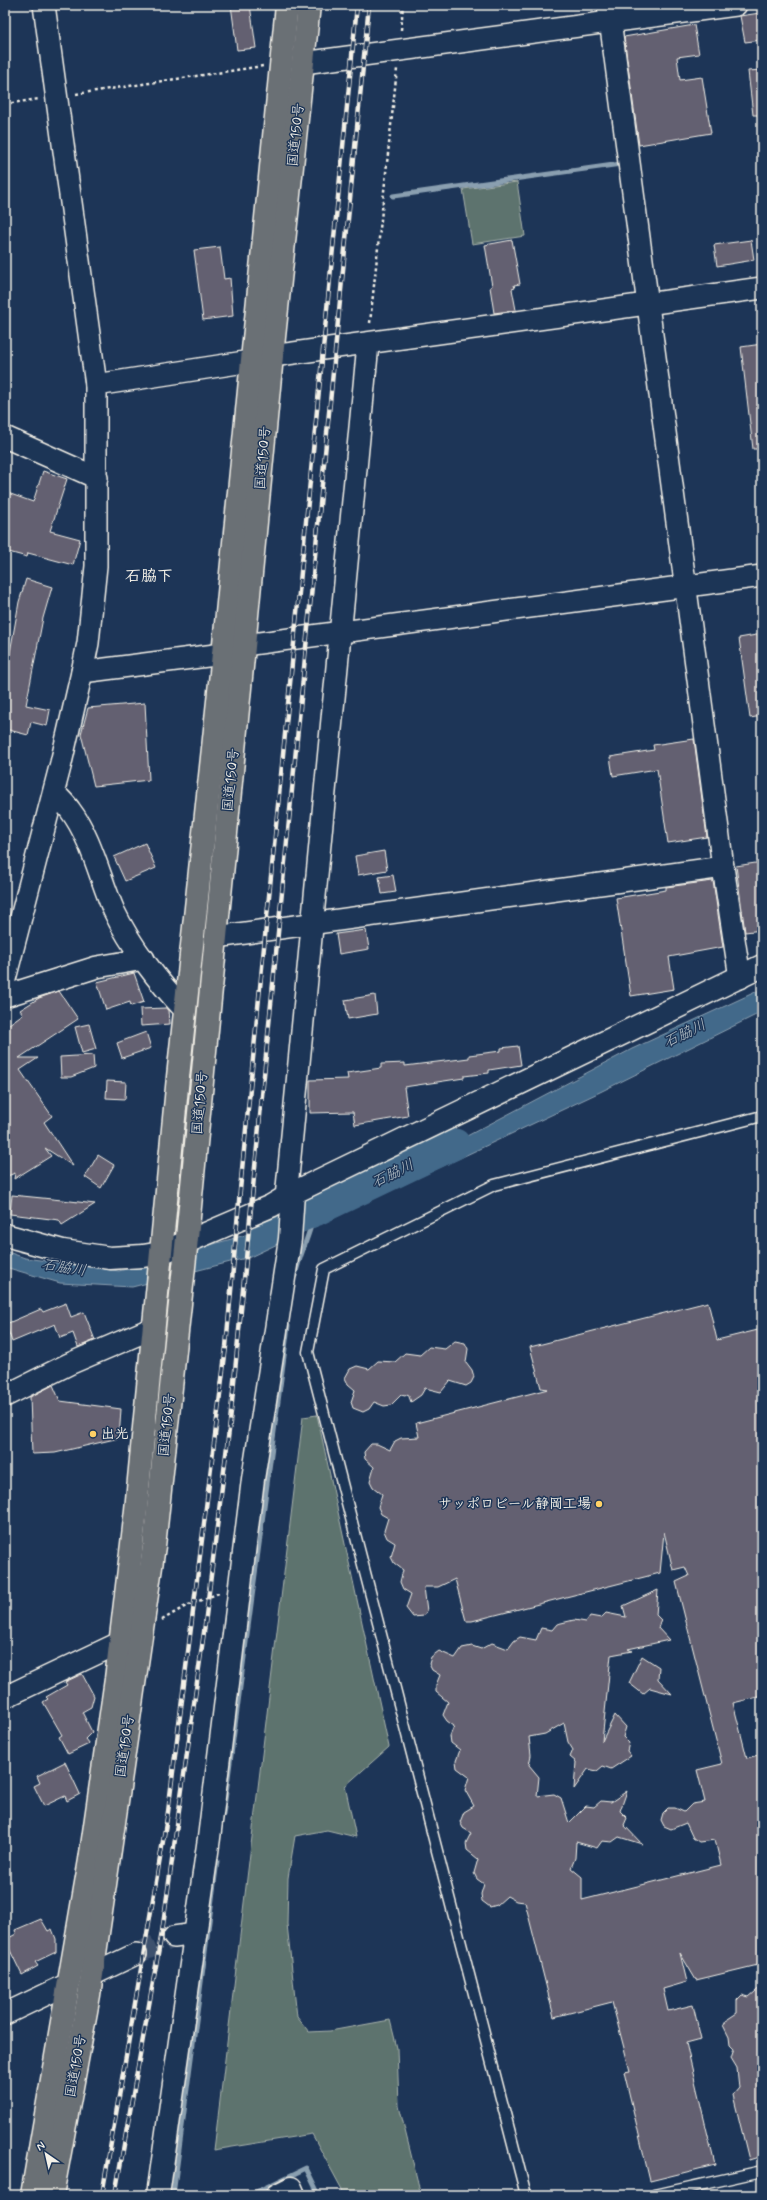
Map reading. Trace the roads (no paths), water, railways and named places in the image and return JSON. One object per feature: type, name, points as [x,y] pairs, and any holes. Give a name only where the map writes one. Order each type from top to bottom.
[{"type":"highway","name":"国道150号","points":[[32,2195],[91,1853],[116,1679],[119,1642],[136,1510],[152,1328],[161,1255],[185,1010],[223,654],[287,5]]},
{"type":"highway","name":"国道150号","points":[[52,2195],[92,1975],[154,1546],[187,1245],[272,356],[309,5]]},
{"type":"street","points":[[5,979],[54,792],[82,672],[88,643],[96,566],[96,385],[44,5]]},
{"type":"street","points":[[303,63],[399,49],[610,13],[736,5]]},
{"type":"street","points":[[610,13],[723,867],[740,978]]},
{"type":"street","points":[[272,356],[368,344],[762,288]]},
{"type":"street","points":[[158,2195],[185,1935],[290,1239],[290,1195],[311,925],[368,344]]},
{"type":"street","points":[[96,385],[251,361]]},
{"type":"street","points":[[5,437],[97,478]]},
{"type":"street","points":[[245,645],[762,576]]},
{"type":"street","points":[[82,672],[223,654]]},
{"type":"street","points":[[54,792],[70,810],[82,830],[115,912],[144,959],[165,989],[185,1010]]},
{"type":"street","points":[[216,937],[723,867]]},
{"type":"street","points":[[5,996],[97,967],[144,959]]},
{"type":"street","points":[[5,1235],[63,1251],[110,1258],[161,1255],[187,1245],[271,1206],[290,1195],[762,966]]},
{"type":"street","points":[[5,1396],[69,1364],[152,1328]]},
{"type":"street","points":[[5,1697],[119,1642]]},
{"type":"street","points":[[92,1975],[136,1954]]},
{"type":"street","points":[[5,2014],[68,1984]]},
{"type":"street","points":[[277,2195],[291,2188],[294,2195]]},
{"type":"lane","points":[[526,2195],[308,1352],[324,1269],[494,1185],[762,1116]]},
{"type":"lane","points":[[655,2195],[762,2171]]},
{"type":"water","points":[[762,989],[762,1012],[600,1092],[250,1257],[132,1287],[60,1283],[5,1267],[5,1251],[25,1258],[119,1271],[319,1214],[632,1049]]},
{"type":"waterway","points":[[393,196],[621,164]]},
{"type":"waterway","name":"石脇川","points":[[263,1232],[315,1211],[455,1144]]},
{"type":"waterway","points":[[295,1276],[315,1211]]},
{"type":"waterway","points":[[223,1815],[288,1326]]},
{"type":"waterway","points":[[173,2195],[217,1861]]},
{"type":"waterway","points":[[250,2195],[306,2168],[319,2195]]},
{"type":"tunnel","points":[[136,1954],[174,1937]]},
{"type":"railway","points":[[102,2195],[168,1812],[226,1347],[240,1190],[357,5]]},
{"type":"railway","points":[[115,2195],[162,1932],[204,1632],[230,1422],[369,5]]},
{"type":"place","name":"出光","points":[[93,1434]]},
{"type":"place","name":"サッポロビール静岡工場","points":[[599,1504]]},
{"type":"district","name":"石脇下","points":[[149,576]]}]
